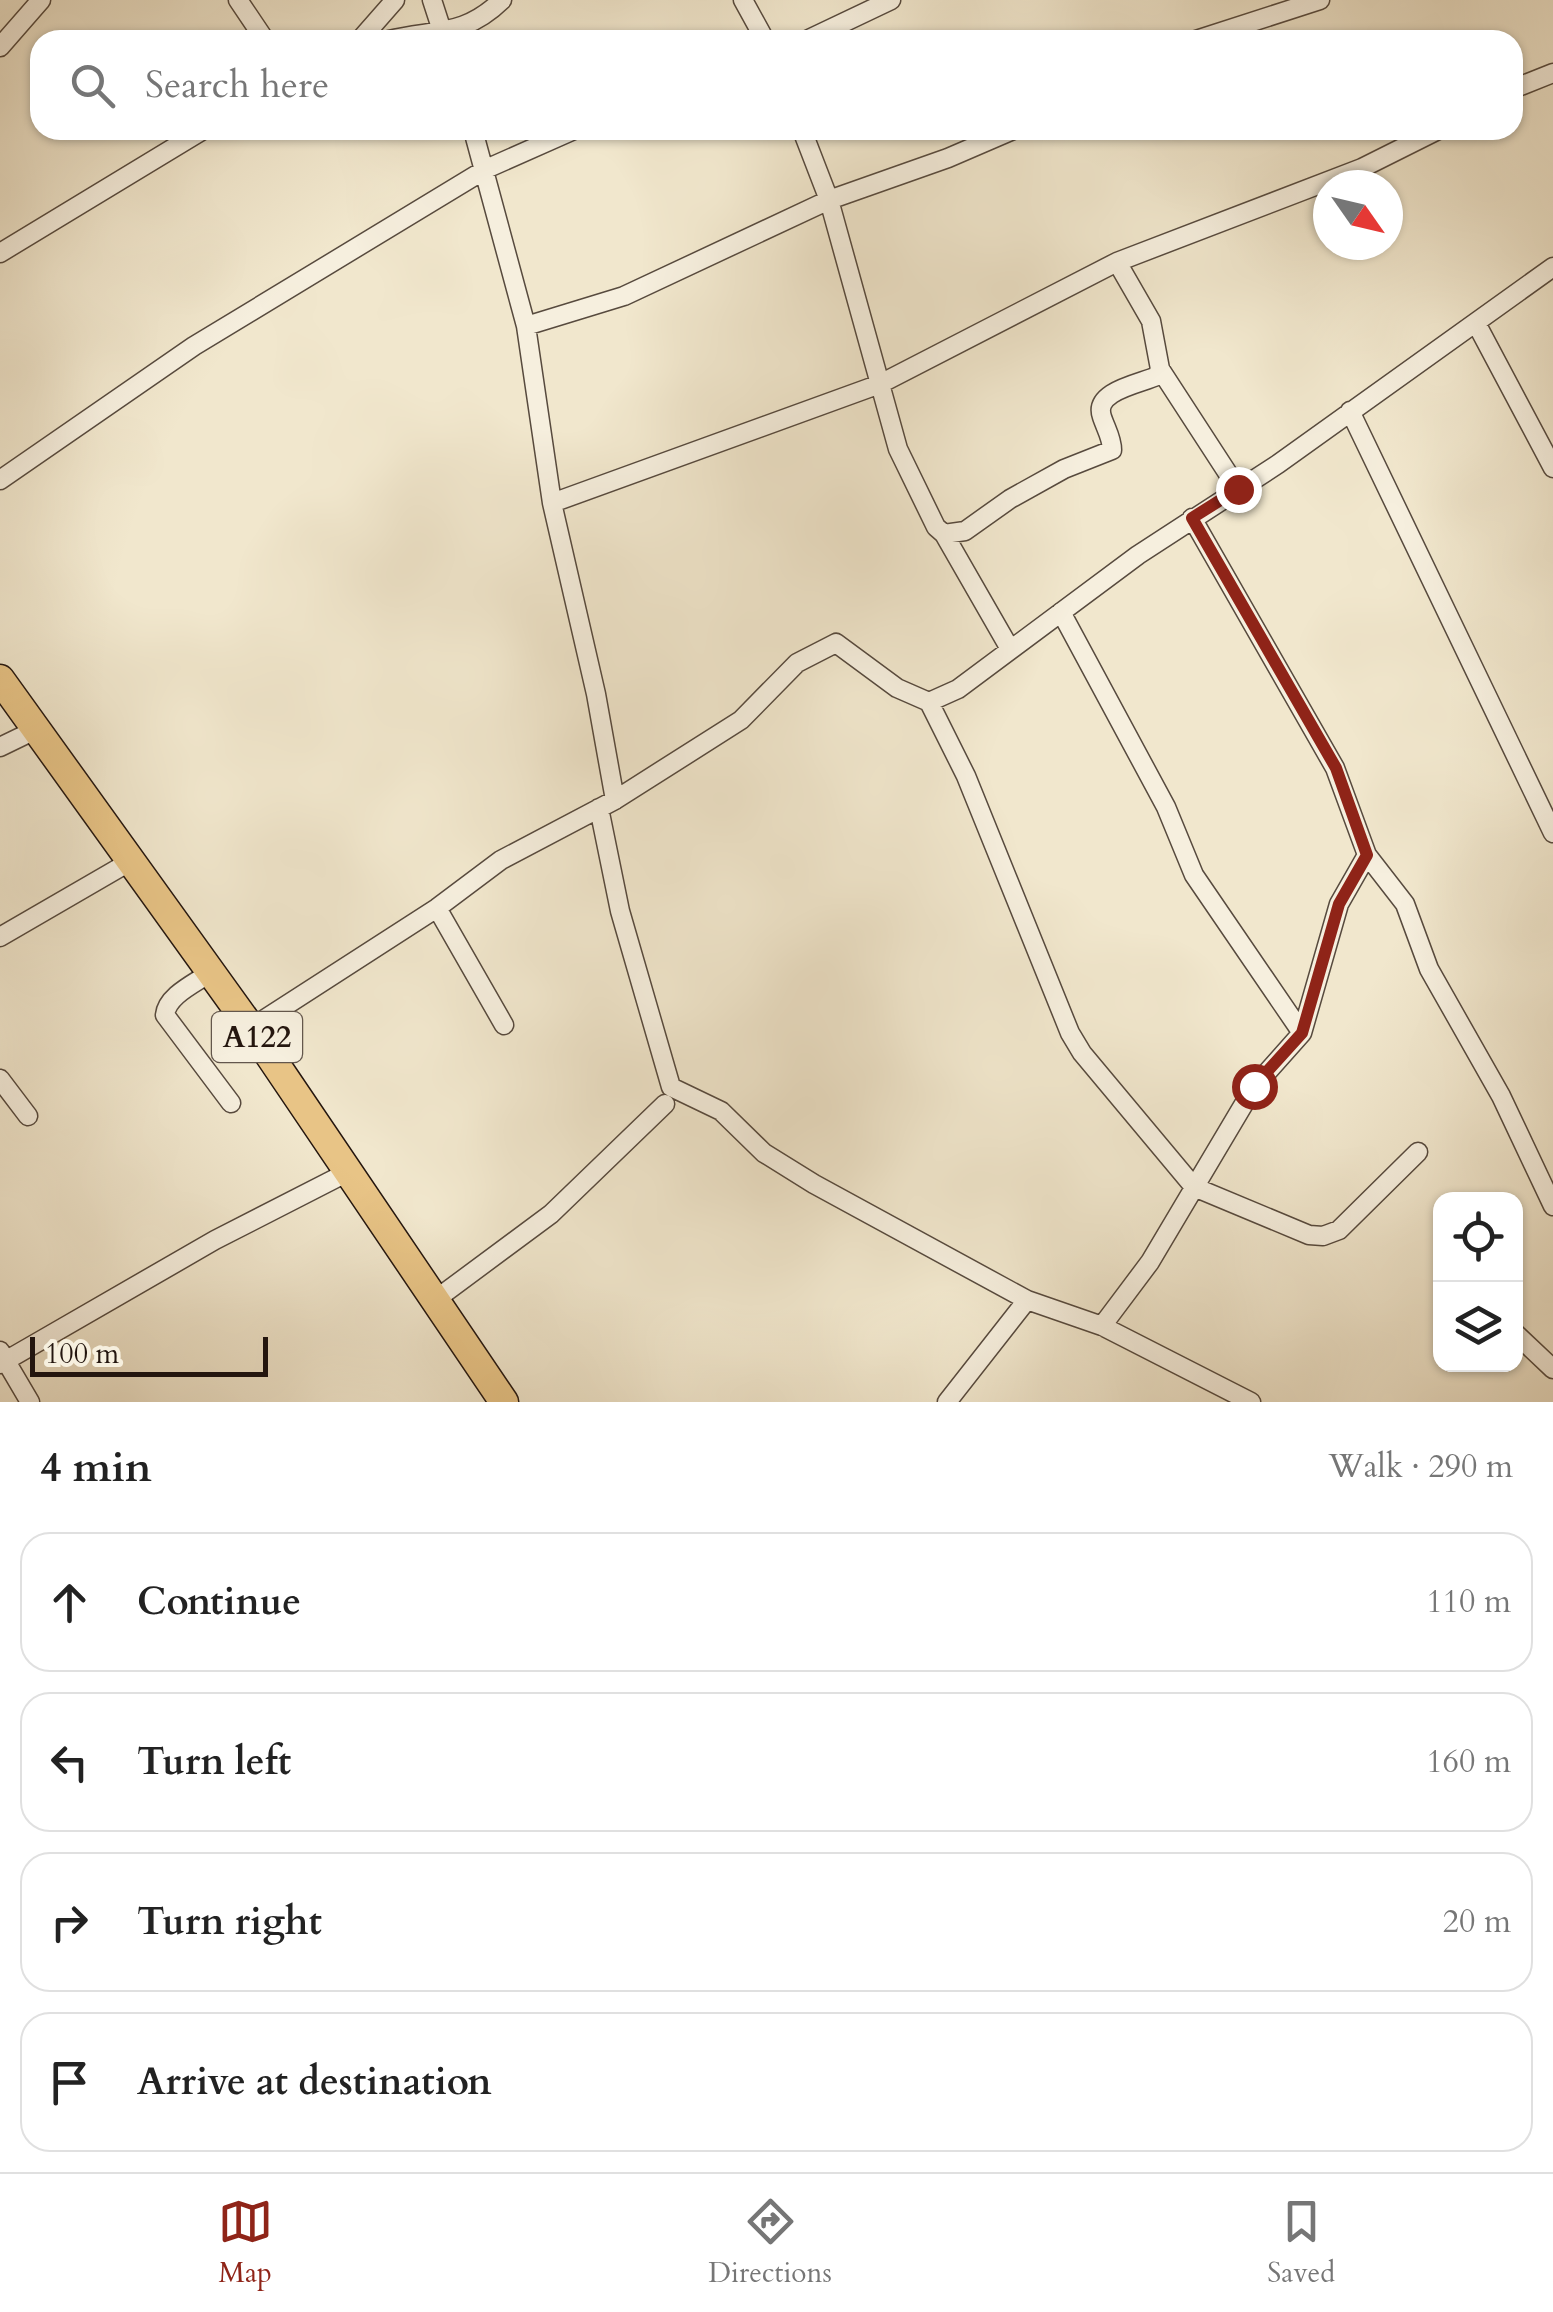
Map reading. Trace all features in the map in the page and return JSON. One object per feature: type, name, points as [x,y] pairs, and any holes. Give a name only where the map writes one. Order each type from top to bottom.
[{"type":"highway","name":"A122","points":[[0,679],[251,1028],[504,1402]]},
{"type":"street","points":[[0,47],[42,0]]},
{"type":"street","points":[[238,0],[258,30]]},
{"type":"street","points":[[369,30],[395,0]]},
{"type":"street","points":[[432,0],[442,30]]},
{"type":"street","points":[[457,30],[502,0]]},
{"type":"street","points":[[742,0],[760,30]]},
{"type":"street","points":[[828,30],[891,0]]},
{"type":"street","points":[[1227,30],[1320,0]]},
{"type":"street","points":[[1523,85],[1553,73]]},
{"type":"street","points":[[0,253],[186,140]]},
{"type":"street","points":[[476,140],[526,326],[552,503],[596,694],[620,911],[670,1088],[720,1111],[764,1154],[797,1174],[1026,1300],[1102,1326],[1251,1402]]},
{"type":"street","points":[[0,480],[194,346],[486,170],[552,140]]},
{"type":"street","points":[[806,140],[828,200],[898,449],[936,528],[944,534],[1010,649]]},
{"type":"street","points":[[526,326],[624,296],[828,200],[990,140]]},
{"type":"street","points":[[552,503],[880,384],[1117,262],[1362,168],[1418,140]]},
{"type":"street","points":[[1117,262],[1151,321],[1160,369],[1238,489]]},
{"type":"street","points":[[929,702],[958,689],[1192,518],[1278,464],[1553,267]]},
{"type":"street","points":[[1476,323],[1553,468]]},
{"type":"street","points":[[944,534],[965,531],[1010,499],[1064,469],[1108,454],[1113,443],[1100,410],[1101,402],[1157,376],[1160,369]]},
{"type":"street","points":[[1350,411],[1553,833]]},
{"type":"street","points":[[1192,518],[1336,768],[1367,855],[1405,904],[1429,970],[1500,1096],[1553,1206]]},
{"type":"street","points":[[1061,612],[1166,807],[1194,876],[1302,1033]]},
{"type":"street","points":[[251,1028],[438,908],[501,860],[607,804],[741,720],[796,663],[836,642],[897,688],[929,702],[966,776],[1070,1034],[1142,1129],[1194,1187],[1309,1234],[1323,1236],[1339,1230],[1418,1152]]},
{"type":"street","points":[[0,747],[35,730]]},
{"type":"street","points":[[1102,1326],[1150,1262],[1254,1086],[1302,1033],[1339,904],[1367,855]]},
{"type":"street","points":[[0,936],[131,861]]},
{"type":"street","points":[[438,908],[504,1025]]},
{"type":"street","points":[[211,972],[173,998],[165,1015],[231,1102]]},
{"type":"street","points":[[0,1079],[28,1116]]},
{"type":"street","points":[[434,1300],[551,1214],[665,1104]]},
{"type":"street","points":[[30,1402],[2,1358],[215,1240],[348,1172]]},
{"type":"street","points":[[947,1402],[1026,1300]]},
{"type":"street","points":[[1523,1341],[1553,1370]]},
{"type":"route","points":[[1238,489],[1192,518],[1336,768],[1367,855],[1339,904],[1302,1033],[1254,1086]]}]
